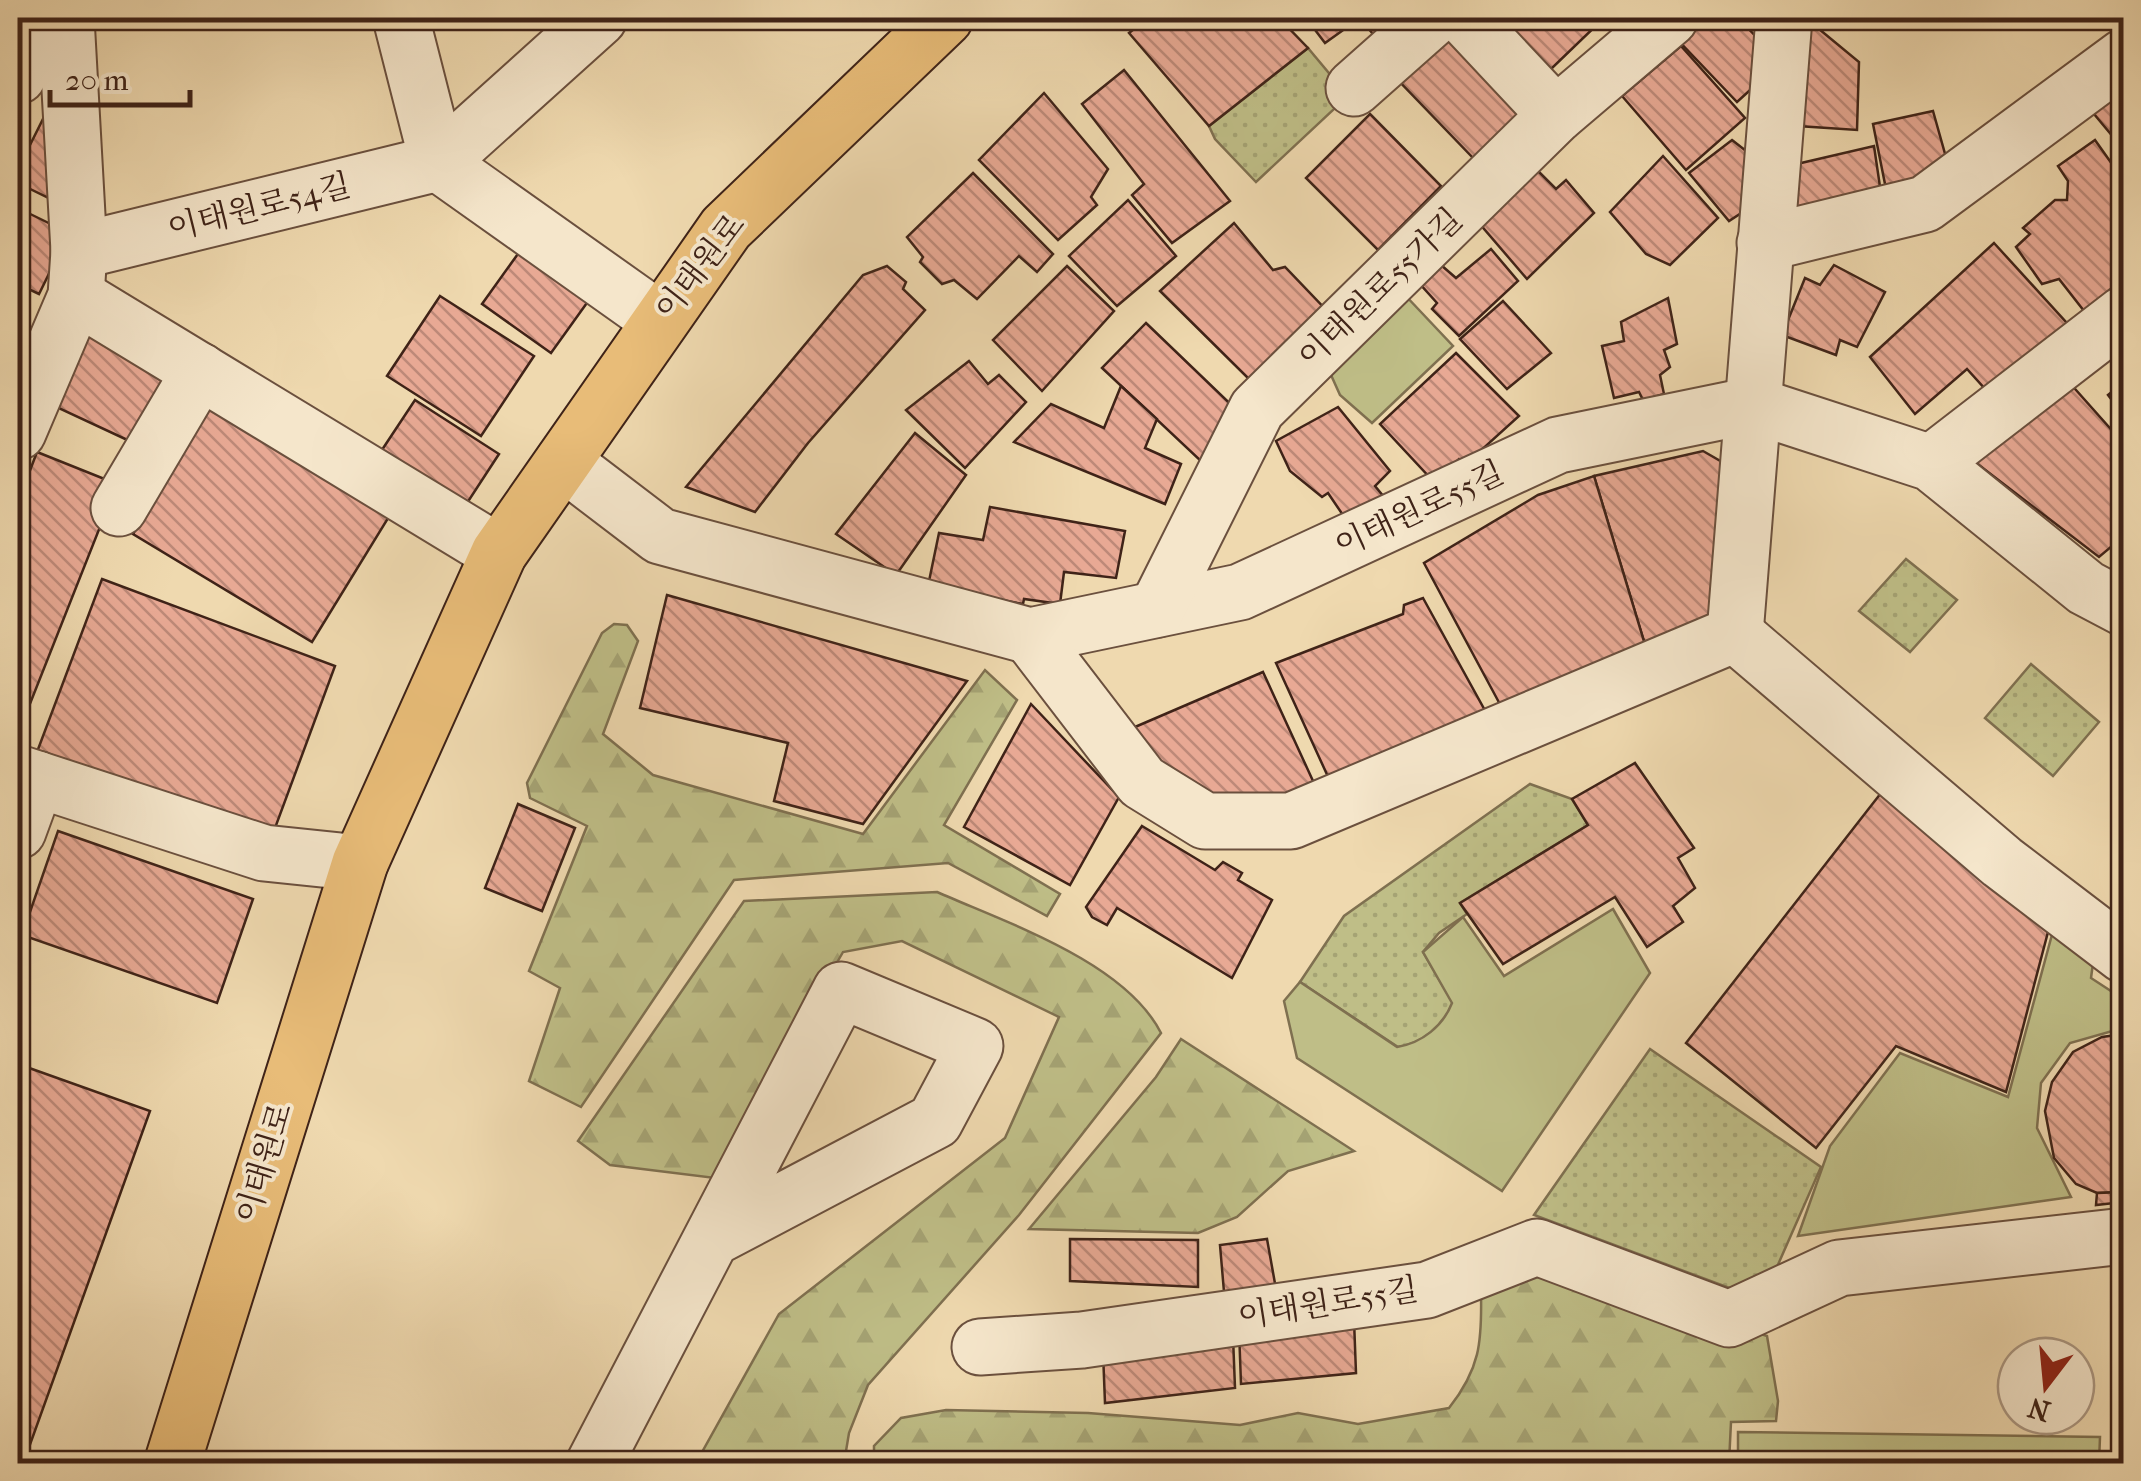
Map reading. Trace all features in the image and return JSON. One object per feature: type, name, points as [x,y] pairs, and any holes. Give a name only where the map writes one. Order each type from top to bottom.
[{"type":"main road","name":"이태원로","points":[[172,1464],[360,863],[498,553],[658,319],[726,228],[945,18]]},
{"type":"street","points":[[18,76],[44,18]]},
{"type":"street","points":[[18,432],[78,274],[66,18]]},
{"type":"street","points":[[400,18],[438,162],[658,319]]},
{"type":"street","points":[[438,162],[598,18]]},
{"type":"street","points":[[1354,88],[1433,18]]},
{"type":"street","points":[[1465,18],[1556,116]]},
{"type":"street","name":"이태원로55가길","points":[[1158,610],[1258,409],[1556,116],[1670,18]]},
{"type":"street","points":[[1734,634],[1784,18]]},
{"type":"street","points":[[1765,243],[1925,204],[2124,57]]},
{"type":"street","name":"이태원로54길","points":[[78,274],[438,162]]},
{"type":"street","points":[[78,274],[200,371],[498,553]]},
{"type":"street","points":[[1931,462],[2124,314]]},
{"type":"street","points":[[119,508],[200,371]]},
{"type":"street","name":"이태원로55길","points":[[563,462],[660,536],[1030,636],[1240,592],[1558,445],[1753,405],[1931,462],[2111,585]]},
{"type":"street","points":[[1030,636],[1142,782],[1205,821],[1291,821],[1734,634]]},
{"type":"street","points":[[1734,634],[2002,862],[2124,955]]},
{"type":"street","points":[[18,831],[27,776],[264,852],[360,863]]},
{"type":"street","points":[[594,1464],[716,1237],[841,990],[974,1046],[935,1121],[716,1237]]},
{"type":"street","name":"이태원로55길","points":[[980,1348],[1082,1340],[1427,1290],[1538,1247],[1729,1319],[1839,1268],[2124,1236]]},
{"type":"green space","points":[[1308,48],[1348,96],[1256,182],[1215,139],[1209,126]]},
{"type":"green space","points":[[1404,294],[1453,346],[1372,423],[1340,395],[1327,366]]},
{"type":"green space","points":[[1906,559],[1957,600],[1910,652],[1859,611]]},
{"type":"green space","points":[[614,624],[627,625],[638,641],[603,734],[653,775],[863,834],[985,670],[1017,700],[944,825],[1060,894],[1047,916],[948,863],[734,880],[581,1107],[529,1081],[560,988],[529,971],[587,826],[530,798],[527,783],[602,633]]},
{"type":"green space","points":[[2031,664],[2099,722],[2053,776],[1985,718]]},
{"type":"green space","points":[[1530,784],[1572,799],[1588,825],[1460,903],[1467,914],[1439,933],[1423,952],[1453,1003],[1431,1032],[1398,1047],[1300,982],[1344,916]]},
{"type":"green space","points":[[937,892],[1093,965],[1144,1008],[1161,1033],[1019,1215],[868,1385],[849,1433],[844,1463],[696,1463],[779,1314],[1005,1138],[1059,1017],[902,941],[843,952],[777,1068],[723,1179],[610,1165],[578,1141],[744,901]]},
{"type":"green space","points":[[1613,909],[1650,973],[1502,1191],[1297,1058],[1284,1001],[1300,982],[1397,1047],[1406,1045],[1437,1026],[1452,1003],[1423,952],[1463,917],[1504,976]]},
{"type":"green space","points":[[2053,931],[2094,956],[2091,978],[2123,999],[2123,1028],[2070,1043],[2041,1083],[2037,1128],[2071,1197],[1798,1236],[1830,1146],[1900,1053],[2008,1097]]},
{"type":"green space","points":[[1181,1039],[1354,1151],[1288,1171],[1237,1217],[1198,1233],[1029,1229],[1156,1077]]},
{"type":"green space","points":[[1650,1049],[1821,1167],[1777,1267],[1732,1289],[1534,1215]]},
{"type":"green space","points":[[1543,1259],[1767,1336],[1778,1401],[1776,1421],[1731,1422],[1729,1463],[874,1464],[874,1446],[901,1418],[946,1410],[1088,1413],[1240,1425],[1298,1413],[1358,1424],[1449,1408],[1467,1380],[1477,1354],[1481,1294]]},
{"type":"green space","points":[[1738,1432],[2100,1437],[2099,1463],[1738,1463]]},
{"type":"building","points":[[1148,18],[1279,18],[1308,48],[1209,126],[1129,33]]},
{"type":"building","points":[[1306,18],[1360,18],[1325,43]]},
{"type":"building","points":[[1360,18],[1413,18],[1381,44]]},
{"type":"building","points":[[1499,18],[1604,18],[1550,70]]},
{"type":"building","points":[[1697,18],[1738,18],[1766,47],[1760,81],[1737,102],[1675,37]]},
{"type":"building","points":[[1789,28],[1819,29],[1859,62],[1857,130],[1783,125]]},
{"type":"building","points":[[1441,33],[1524,115],[1476,161],[1396,78]]},
{"type":"building","points":[[1681,46],[1745,118],[1686,170],[1622,96]]},
{"type":"building","points":[[1124,70],[1230,201],[1172,243],[1132,195],[1144,184],[1082,104]]},
{"type":"building","points":[[2114,88],[2124,99],[2124,150],[2089,108]]},
{"type":"building","points":[[1044,93],[1108,169],[1091,197],[1097,205],[1058,240],[979,160]]},
{"type":"building","points":[[1933,111],[1949,168],[1889,204],[1873,124]]},
{"type":"building","points":[[46,113],[59,203],[18,183],[18,169]]},
{"type":"building","points":[[1370,114],[1441,186],[1378,250],[1306,178]]},
{"type":"building","points":[[1732,140],[1759,161],[1755,204],[1729,221],[1689,173]]},
{"type":"building","points":[[2095,140],[2124,181],[2124,290],[2088,316],[2059,279],[2042,284],[2016,247],[2030,234],[2023,228],[2055,200],[2067,200],[2068,181],[2058,166]]},
{"type":"building","points":[[1874,146],[1883,207],[1799,228],[1784,167]]},
{"type":"building","points":[[1663,156],[1718,218],[1670,265],[1646,254],[1610,212]]},
{"type":"building","points":[[1535,168],[1556,189],[1566,180],[1594,213],[1527,279],[1479,223]]},
{"type":"building","points":[[973,173],[1053,254],[1037,272],[1019,256],[977,299],[954,280],[942,284],[920,262],[923,257],[907,237]]},
{"type":"building","points":[[1128,200],[1176,256],[1117,306],[1069,256]]},
{"type":"building","points":[[18,208],[69,233],[39,294],[18,284]]},
{"type":"building","points":[[1234,223],[1273,270],[1285,267],[1330,314],[1257,387],[1160,291]]},
{"type":"building","points":[[1994,243],[2076,333],[1987,391],[1967,369],[1915,414],[1870,357]]},
{"type":"building","points":[[1491,249],[1518,281],[1459,336],[1432,309],[1437,303],[1420,284],[1441,265],[1456,278]]},
{"type":"building","points":[[520,251],[589,300],[551,353],[482,304]]},
{"type":"building","points":[[1834,265],[1885,292],[1857,347],[1840,340],[1836,355],[1782,335],[1805,278],[1820,285]]},
{"type":"building","points":[[887,266],[906,282],[903,289],[925,310],[808,443],[755,512],[686,487],[863,275]]},
{"type":"building","points":[[1067,266],[1114,311],[1042,391],[993,340]]},
{"type":"building","points":[[440,296],[534,356],[481,436],[387,376]]},
{"type":"building","points":[[1668,298],[1677,344],[1664,350],[1670,367],[1660,375],[1664,394],[1643,400],[1639,392],[1614,398],[1602,346],[1624,341],[1621,322]]},
{"type":"building","points":[[1503,301],[1551,353],[1507,389],[1460,339]]},
{"type":"building","points":[[1146,323],[1244,417],[1203,463],[1102,368]]},
{"type":"building","points":[[89,327],[173,367],[136,444],[52,405]]},
{"type":"building","points":[[1456,353],[1519,416],[1466,464],[1459,459],[1434,482],[1380,424]]},
{"type":"building","points":[[969,361],[988,384],[999,375],[1026,402],[965,468],[906,410]]},
{"type":"building","points":[[2068,381],[2124,444],[2124,536],[2099,557],[1971,459]]},
{"type":"building","points":[[2124,382],[2124,416],[2108,395]]},
{"type":"building","points":[[1121,386],[1157,419],[1145,448],[1181,464],[1165,504],[1014,442],[1051,404],[1104,428]]},
{"type":"building","points":[[415,400],[499,454],[454,523],[370,468]]},
{"type":"building","points":[[210,406],[390,515],[312,642],[133,534]]},
{"type":"building","points":[[1338,407],[1390,471],[1375,486],[1384,497],[1347,521],[1328,493],[1322,497],[1290,471],[1276,441]]},
{"type":"building","points":[[915,433],[966,475],[896,575],[836,534]]},
{"type":"building","points":[[1703,451],[1722,462],[1717,613],[1646,648],[1594,476]]},
{"type":"building","points":[[37,452],[117,484],[18,734],[18,502]]},
{"type":"building","points":[[1594,476],[1646,648],[1502,708],[1424,563],[1538,495]]},
{"type":"building","points":[[990,507],[1125,531],[1116,578],[1064,572],[1060,604],[1024,599],[1023,604],[928,586],[939,533],[983,540]]},
{"type":"building","points":[[102,579],[335,666],[268,847],[34,760]]},
{"type":"building","points":[[667,595],[967,681],[863,824],[774,801],[788,743],[640,708]]},
{"type":"building","points":[[1423,598],[1488,716],[1335,792],[1276,663],[1403,614],[1404,605]]},
{"type":"building","points":[[1263,672],[1319,794],[1224,814],[1148,776],[1128,730]]},
{"type":"building","points":[[1031,704],[1119,797],[1070,885],[964,827]]},
{"type":"building","points":[[1635,763],[1694,848],[1678,858],[1695,888],[1673,906],[1683,922],[1647,947],[1615,897],[1503,964],[1460,903],[1588,825],[1572,799]]},
{"type":"building","points":[[1881,793],[2048,932],[2006,1092],[1896,1046],[1816,1148],[1686,1043]]},
{"type":"building","points":[[518,804],[575,828],[542,911],[485,888]]},
{"type":"building","points":[[1142,826],[1215,870],[1223,862],[1242,873],[1238,880],[1272,900],[1232,978],[1117,908],[1107,925],[1092,917],[1086,907]]},
{"type":"building","points":[[58,831],[253,899],[217,1003],[22,935]]},
{"type":"building","points":[[2124,1034],[2124,1192],[2097,1193],[2076,1184],[2054,1158],[2045,1111],[2052,1082],[2073,1052],[2102,1037]]},
{"type":"building","points":[[18,1064],[150,1111],[23,1464],[18,1464]]},
{"type":"building","points":[[2124,1192],[2124,1202],[2096,1205],[2097,1193]]},
{"type":"building","points":[[1070,1239],[1198,1240],[1198,1287],[1070,1281]]},
{"type":"building","points":[[1267,1239],[1276,1289],[1224,1292],[1220,1245]]},
{"type":"building","points":[[1354,1320],[1356,1373],[1241,1384],[1239,1330]]},
{"type":"building","points":[[1233,1337],[1235,1388],[1105,1403],[1103,1352]]}]
